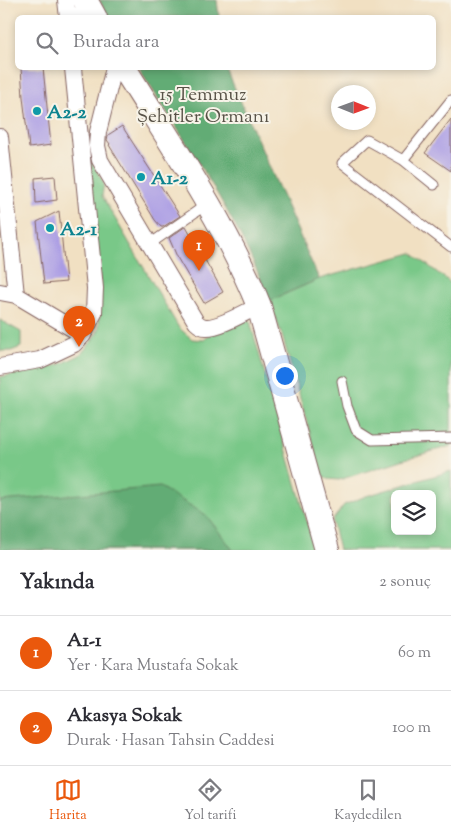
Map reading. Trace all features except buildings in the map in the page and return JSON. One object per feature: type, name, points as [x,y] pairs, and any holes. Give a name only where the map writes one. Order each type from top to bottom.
[{"type":"street","points":[[66,0],[68,15]]},
{"type":"street","points":[[0,367],[51,357],[74,344],[83,335],[94,313],[95,288],[73,70]]},
{"type":"street","points":[[114,70],[98,132],[97,146],[100,160],[196,322],[208,328],[217,326],[259,306]]},
{"type":"street","points":[[125,70],[239,260],[259,306],[327,550]]},
{"type":"street","points":[[0,137],[8,294],[83,335]]},
{"type":"lane","points":[[403,160],[451,100]]},
{"type":"lane","points":[[434,185],[403,160],[367,140],[342,163],[451,247]]},
{"type":"lane","points":[[150,244],[207,204]]},
{"type":"lane","points":[[342,381],[347,406],[356,430],[372,440],[451,438]]},
{"type":"green space","points":[[99,0],[217,0],[219,15],[107,15]]},
{"type":"green space","name":"15 Temmuz Şehitler Ormanı","points":[[140,70],[227,70],[319,279],[269,301],[257,270],[227,211]]},
{"type":"green space","points":[[86,152],[104,183],[102,196],[179,328],[192,339],[204,340],[217,326],[247,311],[315,550],[0,550],[0,377],[40,370],[61,364],[80,355],[93,340],[99,329],[100,283]]},
{"type":"green space","points":[[412,253],[451,283],[451,446],[339,480],[328,479],[322,475],[282,335],[269,301],[319,279]]},
{"type":"green space","points":[[0,320],[21,332],[21,347],[11,351],[0,351]]},
{"type":"green space","points":[[451,471],[451,550],[339,550],[332,521],[344,505],[366,496]]},
{"type":"green space","points":[[160,487],[206,515],[233,550],[0,550],[0,501]]},
{"type":"place","name":"A2-2","points":[[37,111]]},
{"type":"place","name":"A1-2","points":[[141,177]]},
{"type":"place","name":"A2-1","points":[[50,228]]},
{"type":"place","name":"A1-1","points":[[199,271]]},
{"type":"place","name":"Akasya Sokak","points":[[79,347]]}]
